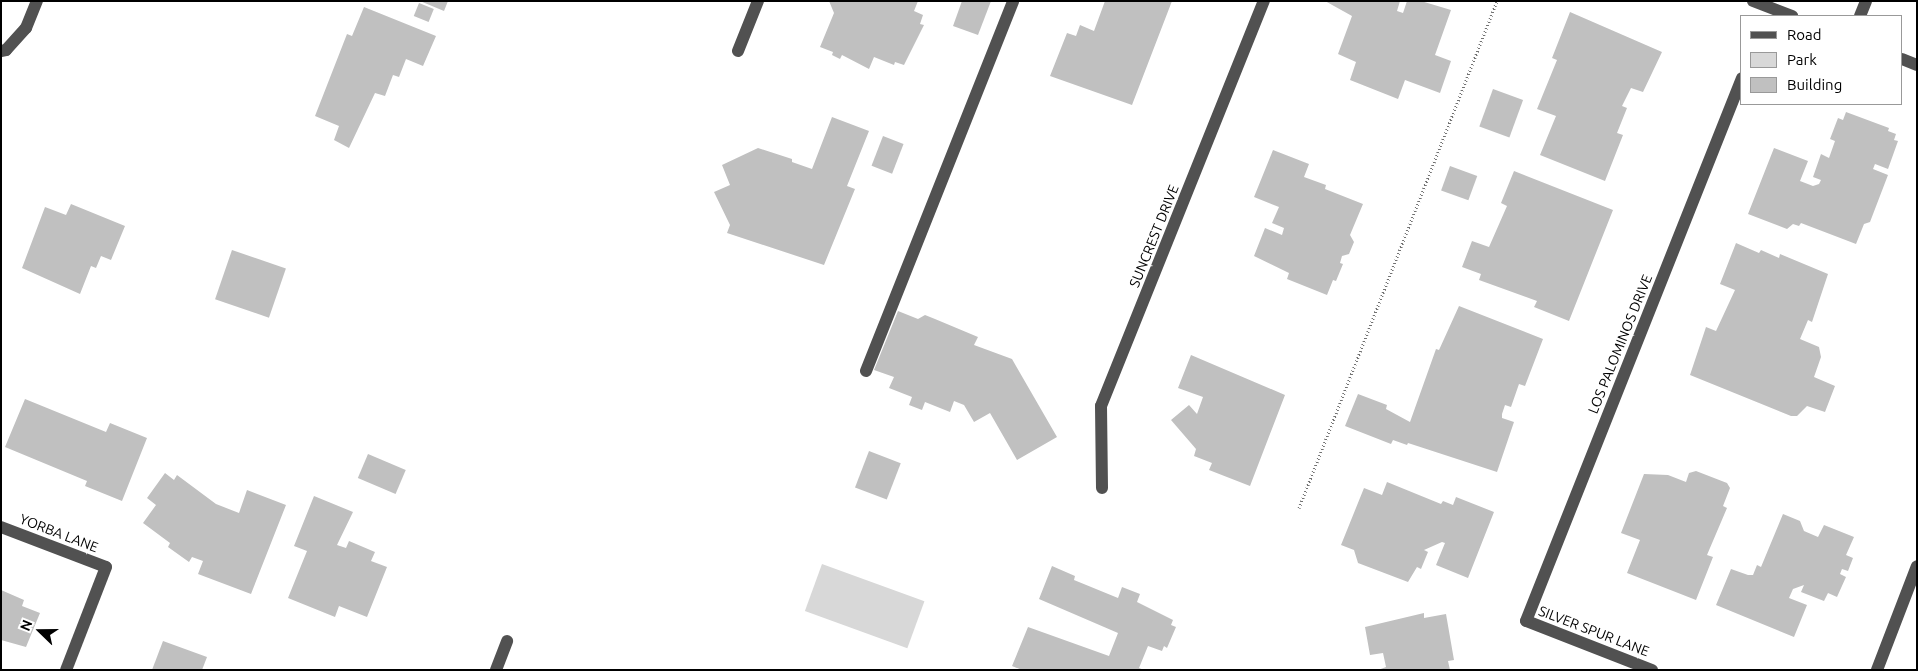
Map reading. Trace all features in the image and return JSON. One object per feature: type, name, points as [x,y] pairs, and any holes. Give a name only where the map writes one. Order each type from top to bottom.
[{"type":"street","points":[[1,51],[6,50],[26,28],[37,1]]},
{"type":"street","points":[[738,51],[758,1]]},
{"type":"street","points":[[866,371],[1013,1]]},
{"type":"street","name":"SUNCREST DRIVE","points":[[1102,488],[1101,406],[1264,1]]},
{"type":"street","points":[[1754,1],[1768,12],[1786,15]]},
{"type":"street","points":[[1860,15],[1866,1]]},
{"type":"street","points":[[1903,60],[1917,65]]},
{"type":"street","name":"LOS PALOMINOS DRIVE","points":[[1526,621],[1740,83]]},
{"type":"street","name":"YORBA LANE","points":[[1,527],[106,567],[66,670]]},
{"type":"street","points":[[1877,670],[1917,566]]},
{"type":"street","name":"SILVER SPUR LANE","points":[[1526,621],[1652,670]]},
{"type":"street","points":[[496,670],[507,641]]},
{"type":"path","points":[[1299,508],[1497,1]]},
{"type":"green space","points":[[822,564],[924,601],[907,648],[805,611]]},
{"type":"building","points":[[420,1],[448,1],[444,11]]},
{"type":"building","points":[[829,1],[918,1],[914,11],[923,15],[920,24],[924,25],[904,65],[895,62],[894,65],[874,57],[869,69],[842,55],[840,59],[832,55],[833,52],[820,47],[834,13]]},
{"type":"building","points":[[962,1],[991,1],[978,35],[953,26]]},
{"type":"building","points":[[1105,1],[1172,1],[1132,105],[1050,76],[1067,33],[1076,36],[1080,25],[1094,31]]},
{"type":"building","points":[[1325,1],[1400,1],[1397,11],[1403,13],[1407,1],[1421,1],[1451,10],[1435,55],[1451,61],[1440,93],[1405,80],[1398,99],[1350,80],[1356,62],[1338,54],[1352,16]]},
{"type":"building","points":[[419,3],[434,9],[429,22],[414,16]]},
{"type":"building","points":[[364,7],[436,36],[423,66],[406,59],[399,77],[393,75],[385,96],[375,93],[349,148],[334,140],[339,126],[315,116],[347,34],[352,36]]},
{"type":"building","points":[[1570,12],[1662,52],[1643,92],[1631,88],[1622,106],[1627,108],[1617,133],[1623,135],[1605,181],[1540,155],[1556,116],[1537,109],[1557,60],[1552,58]]},
{"type":"building","points":[[1493,89],[1523,100],[1509,138],[1479,127]]},
{"type":"building","points":[[1846,112],[1889,128],[1888,131],[1896,134],[1894,140],[1898,141],[1888,169],[1875,164],[1873,169],[1888,175],[1870,222],[1864,224],[1856,244],[1801,223],[1799,226],[1793,224],[1787,229],[1748,214],[1774,148],[1808,161],[1800,181],[1813,186],[1819,184],[1821,180],[1813,177],[1821,154],[1829,158],[1835,141],[1830,139],[1838,118],[1843,120]]},
{"type":"building","points":[[832,117],[869,131],[847,186],[855,189],[824,265],[727,233],[730,225],[714,192],[730,185],[722,165],[758,148],[792,159],[792,162],[812,169]]},
{"type":"building","points":[[883,136],[904,144],[892,174],[872,166]]},
{"type":"building","points":[[1273,150],[1309,164],[1304,177],[1326,185],[1325,189],[1363,204],[1350,235],[1354,242],[1349,254],[1342,256],[1340,263],[1343,264],[1336,281],[1333,280],[1327,295],[1287,279],[1289,273],[1254,256],[1265,228],[1282,235],[1284,228],[1272,223],[1279,207],[1254,197]]},
{"type":"building","points":[[1450,166],[1477,176],[1468,200],[1441,190]]},
{"type":"building","points":[[1514,171],[1613,210],[1569,321],[1534,307],[1537,301],[1479,280],[1481,274],[1462,267],[1472,241],[1489,247],[1507,206],[1501,203]]},
{"type":"building","points":[[71,204],[125,226],[111,260],[101,256],[96,268],[91,266],[80,294],[22,268],[45,207],[66,215]]},
{"type":"building","points":[[1736,243],[1759,253],[1761,250],[1779,258],[1780,254],[1828,274],[1812,322],[1808,320],[1800,339],[1819,347],[1821,357],[1814,377],[1835,386],[1825,412],[1807,406],[1797,416],[1791,416],[1690,375],[1706,327],[1716,331],[1735,290],[1720,284]]},
{"type":"building","points":[[232,250],[286,269],[269,318],[215,299]]},
{"type":"building","points":[[1459,306],[1543,339],[1525,386],[1519,384],[1511,407],[1505,405],[1502,418],[1514,422],[1497,472],[1408,443],[1407,445],[1393,440],[1391,444],[1345,426],[1358,394],[1387,405],[1386,409],[1410,422],[1436,349],[1439,350]]},
{"type":"building","points":[[898,311],[918,319],[925,315],[978,337],[974,345],[1012,359],[1057,437],[1017,460],[990,413],[974,422],[964,405],[954,401],[950,412],[925,402],[922,410],[909,405],[912,397],[889,388],[894,377],[874,370]]},
{"type":"building","points":[[1191,355],[1285,395],[1250,486],[1209,470],[1212,463],[1194,456],[1196,449],[1171,420],[1189,405],[1197,414],[1203,397],[1178,388]]},
{"type":"building","points":[[25,399],[106,432],[110,423],[147,438],[122,501],[85,486],[87,481],[5,447]]},
{"type":"building","points":[[869,451],[901,463],[887,500],[855,487]]},
{"type":"building","points":[[368,454],[406,470],[396,494],[358,478]]},
{"type":"building","points":[[1696,471],[1727,483],[1730,488],[1723,506],[1727,508],[1707,555],[1713,557],[1696,600],[1627,573],[1640,540],[1621,533],[1644,474],[1668,475],[1686,482],[1689,473]]},
{"type":"building","points":[[165,473],[174,480],[177,475],[216,504],[239,513],[247,490],[286,505],[251,594],[198,574],[203,561],[192,557],[189,562],[168,547],[170,543],[143,523],[156,505],[147,498]]},
{"type":"building","points":[[1387,482],[1441,504],[1443,501],[1453,505],[1456,497],[1494,512],[1468,578],[1436,565],[1445,543],[1442,542],[1424,550],[1428,552],[1421,569],[1417,567],[1408,582],[1358,563],[1354,550],[1341,545],[1364,488],[1382,495]]},
{"type":"building","points":[[314,496],[353,512],[337,545],[346,548],[349,541],[375,552],[371,561],[387,567],[367,617],[339,606],[335,617],[288,598],[307,551],[294,546]]},
{"type":"building","points":[[1783,514],[1800,521],[1804,531],[1818,537],[1824,525],[1854,537],[1846,555],[1853,558],[1848,571],[1842,569],[1840,574],[1846,577],[1837,597],[1828,593],[1824,601],[1801,592],[1804,585],[1793,589],[1789,598],[1807,605],[1794,637],[1716,605],[1731,569],[1753,575],[1757,565],[1761,567]]},
{"type":"building","points":[[1052,566],[1075,576],[1074,580],[1118,598],[1122,587],[1140,594],[1137,602],[1173,620],[1171,625],[1176,627],[1167,648],[1164,646],[1162,651],[1148,646],[1139,668],[1144,670],[1022,670],[1012,666],[1028,627],[1109,656],[1118,633],[1039,599]]},
{"type":"building","points":[[1,590],[24,600],[22,606],[40,613],[26,647],[1,640]]},
{"type":"building","points":[[1424,613],[1424,618],[1446,614],[1454,660],[1448,661],[1450,670],[1378,670],[1386,667],[1383,653],[1370,655],[1365,627]]},
{"type":"building","points":[[163,641],[207,657],[202,670],[152,670]]}]
